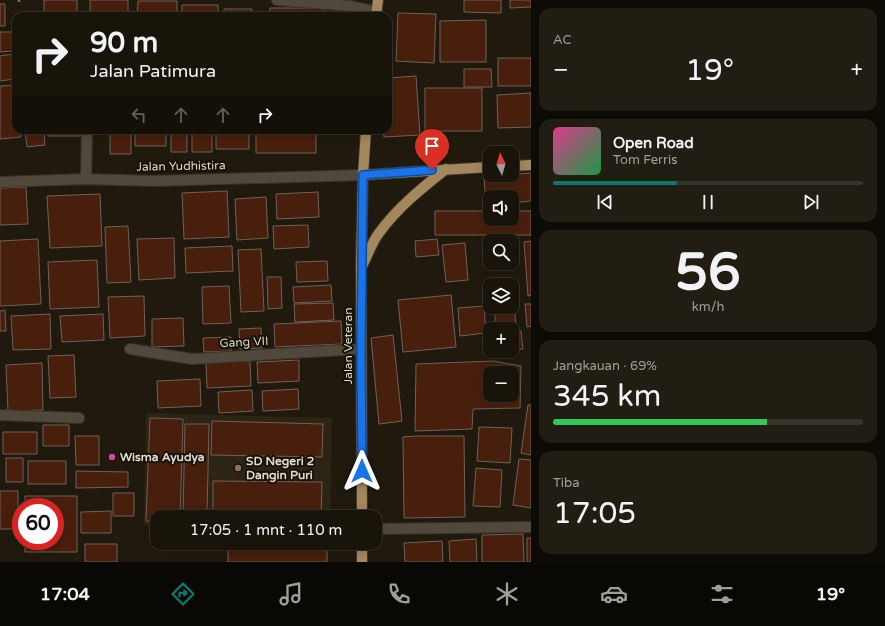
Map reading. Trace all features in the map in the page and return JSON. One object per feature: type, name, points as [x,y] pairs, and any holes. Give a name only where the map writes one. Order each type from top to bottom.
[{"type":"main road","points":[[377,12],[378,0]]},
{"type":"main road","name":"Jalan Veteran","points":[[362,510],[361,267],[363,175],[366,134]]},
{"type":"main road","points":[[519,166],[531,165]]},
{"type":"main road","points":[[363,175],[483,167]]},
{"type":"main road","points":[[361,267],[378,234],[394,215],[414,194],[446,169]]},
{"type":"main road","points":[[362,550],[362,562]]},
{"type":"street","points":[[277,0],[351,6],[370,12]]},
{"type":"street","points":[[86,179],[87,134]]},
{"type":"street","name":"Jalan Yudhistira","points":[[0,182],[86,179],[154,181],[363,175]]},
{"type":"street","name":"Gang VII","points":[[130,349],[192,359],[361,349]]},
{"type":"street","points":[[0,416],[78,418]]},
{"type":"street","points":[[382,528],[531,527]]},
{"type":"shaded area","name":"SD Negeri 2 Dangin Puri","points":[[146,413],[332,418],[330,510],[150,510],[150,525],[144,525]]},
{"type":"building","points":[[44,0],[77,0],[77,12],[44,12]]},
{"type":"building","points":[[90,0],[128,0],[128,12],[90,12]]},
{"type":"building","points":[[464,0],[501,0],[501,13],[464,12]]},
{"type":"building","points":[[510,0],[531,0],[531,7],[510,8]]},
{"type":"building","points":[[138,1],[177,1],[177,12],[137,12]]},
{"type":"building","points":[[0,4],[5,4],[5,26],[0,26]]},
{"type":"building","points":[[182,5],[218,5],[218,12],[182,12]]},
{"type":"building","points":[[270,8],[325,8],[325,12],[270,12]]},
{"type":"building","points":[[224,9],[252,9],[252,12],[224,12]]},
{"type":"building","points":[[398,13],[436,14],[434,63],[396,61]]},
{"type":"building","points":[[486,20],[486,62],[440,62],[440,21]]},
{"type":"building","points":[[0,32],[12,32],[12,51],[0,52]]},
{"type":"building","points":[[12,54],[12,79],[0,81],[0,56]]},
{"type":"building","points":[[498,58],[531,58],[531,86],[498,86]]},
{"type":"building","points":[[464,69],[491,69],[492,87],[464,87]]},
{"type":"building","points":[[416,76],[420,135],[384,137],[384,134],[392,134],[392,78]]},
{"type":"building","points":[[12,85],[12,134],[21,134],[21,137],[0,139],[0,86]]},
{"type":"building","points":[[425,88],[482,88],[482,131],[425,131]]},
{"type":"building","points":[[531,93],[531,127],[498,128],[497,95]]},
{"type":"building","points":[[25,134],[44,134],[45,145],[27,147]]},
{"type":"building","points":[[48,134],[85,134],[85,136],[48,136]]},
{"type":"building","points":[[110,134],[131,134],[131,154],[110,154]]},
{"type":"building","points":[[135,134],[166,134],[166,146],[135,146]]},
{"type":"building","points":[[171,134],[187,134],[187,152],[171,152]]},
{"type":"building","points":[[192,134],[212,134],[212,152],[192,152]]},
{"type":"building","points":[[216,134],[249,134],[249,149],[216,149]]},
{"type":"building","points":[[256,134],[316,134],[316,153],[256,153]]},
{"type":"building","points":[[531,173],[531,201],[519,202],[519,190],[485,190],[484,182],[519,182],[519,174]]},
{"type":"building","points":[[26,187],[28,224],[0,225],[0,188]]},
{"type":"building","points":[[227,191],[229,237],[184,239],[182,193]]},
{"type":"building","points":[[318,192],[319,217],[277,219],[276,194]]},
{"type":"building","points":[[100,194],[102,246],[50,248],[47,196]]},
{"type":"building","points":[[266,197],[268,238],[237,240],[235,199]]},
{"type":"building","points":[[435,211],[483,211],[483,226],[519,226],[519,211],[531,211],[531,235],[435,235]]},
{"type":"building","points":[[308,225],[309,247],[274,249],[273,226]]},
{"type":"building","points":[[128,226],[131,282],[107,283],[105,227]]},
{"type":"building","points":[[174,238],[175,278],[139,280],[137,239]]},
{"type":"building","points":[[38,239],[41,304],[0,306],[0,241]]},
{"type":"building","points":[[437,239],[439,255],[416,257],[415,241]]},
{"type":"building","points":[[531,241],[531,295],[528,296],[524,242]]},
{"type":"building","points":[[465,243],[468,280],[446,282],[442,245]]},
{"type":"building","points":[[232,246],[233,271],[186,273],[185,248]]},
{"type":"building","points":[[261,249],[264,311],[241,312],[238,250]]},
{"type":"building","points":[[97,260],[99,307],[50,309],[48,262]]},
{"type":"building","points":[[327,261],[328,281],[297,282],[296,262]]},
{"type":"building","points":[[267,277],[281,277],[282,308],[268,309]]},
{"type":"building","points":[[331,285],[332,301],[294,303],[293,287]]},
{"type":"building","points":[[229,286],[231,323],[203,324],[202,287]]},
{"type":"building","points":[[451,295],[456,347],[403,352],[398,300]]},
{"type":"building","points":[[144,296],[145,336],[110,338],[108,297]]},
{"type":"building","points":[[333,303],[334,320],[295,322],[294,304]]},
{"type":"building","points":[[525,304],[531,304],[531,326],[527,327]]},
{"type":"building","points":[[483,306],[485,322],[483,322],[483,333],[460,336],[458,308]]},
{"type":"building","points":[[5,310],[6,331],[0,331],[0,311]]},
{"type":"building","points":[[50,314],[51,349],[13,350],[11,316]]},
{"type":"building","points":[[103,314],[104,340],[62,342],[60,316]]},
{"type":"building","points":[[495,314],[515,314],[516,322],[496,322]]},
{"type":"building","points":[[183,318],[184,346],[152,347],[152,319]]},
{"type":"building","points":[[341,321],[342,344],[275,347],[274,324]]},
{"type":"building","points":[[261,328],[262,348],[240,349],[239,329]]},
{"type":"building","points":[[519,331],[521,331],[523,349],[519,349]]},
{"type":"building","points":[[393,335],[402,421],[379,424],[371,338]]},
{"type":"building","points":[[231,337],[231,351],[204,352],[203,338]]},
{"type":"building","points":[[74,355],[76,397],[50,398],[48,356]]},
{"type":"building","points":[[299,360],[299,381],[258,383],[257,362]]},
{"type":"building","points":[[250,361],[251,386],[207,388],[206,362]]},
{"type":"building","points":[[493,361],[521,366],[520,408],[473,409],[472,429],[415,431],[416,364]]},
{"type":"building","points":[[42,363],[43,410],[8,411],[6,365]]},
{"type":"building","points":[[200,379],[201,406],[158,408],[157,381]]},
{"type":"building","points":[[298,389],[299,409],[263,411],[262,391]]},
{"type":"building","points":[[252,390],[253,411],[219,413],[218,392]]},
{"type":"building","points":[[528,405],[531,405],[531,455],[521,453]]},
{"type":"building","points":[[150,418],[183,419],[180,510],[150,510],[150,521],[146,521]]},
{"type":"building","points":[[212,421],[323,424],[322,457],[211,455]]},
{"type":"building","points":[[185,424],[209,424],[207,510],[183,510]]},
{"type":"building","points":[[43,425],[69,425],[69,446],[43,446]]},
{"type":"building","points":[[479,427],[512,428],[510,463],[477,461]]},
{"type":"building","points":[[3,432],[37,432],[37,454],[3,454]]},
{"type":"building","points":[[75,436],[99,436],[99,465],[76,465]]},
{"type":"building","points":[[464,436],[465,517],[404,518],[403,437]]},
{"type":"building","points":[[6,458],[23,458],[23,482],[6,482]]},
{"type":"building","points":[[519,459],[531,460],[531,508],[513,505]]},
{"type":"building","points":[[28,461],[66,461],[66,484],[28,484]]},
{"type":"building","points":[[476,468],[502,470],[500,507],[473,506]]},
{"type":"building","points":[[76,471],[128,472],[128,487],[76,488]]},
{"type":"building","points":[[213,481],[322,482],[321,510],[213,510]]},
{"type":"building","points":[[0,491],[18,491],[18,498],[12,498],[12,529],[0,529]]},
{"type":"building","points":[[113,493],[134,493],[134,516],[113,516]]},
{"type":"building","points":[[25,496],[77,496],[77,552],[25,552],[25,550],[64,550],[64,498],[25,498]]},
{"type":"building","points":[[111,511],[111,533],[81,533],[81,512]]},
{"type":"building","points":[[523,534],[524,562],[482,562],[482,535]]},
{"type":"building","points":[[527,538],[531,538],[531,562],[527,562]]},
{"type":"building","points":[[476,539],[477,562],[450,562],[449,541]]},
{"type":"building","points":[[442,541],[443,562],[405,562],[404,543]]},
{"type":"building","points":[[85,544],[117,544],[117,562],[85,562]]},
{"type":"building","points":[[228,550],[327,550],[327,562],[228,562]]},
{"type":"place","name":"Wisma Ayudya","points":[[112,457]]},
{"type":"place","name":"SD Negeri 2 Dangin Puri","points":[[238,468]]},
{"type":"route","points":[[362,471],[361,349],[363,175],[432,170]]}]
